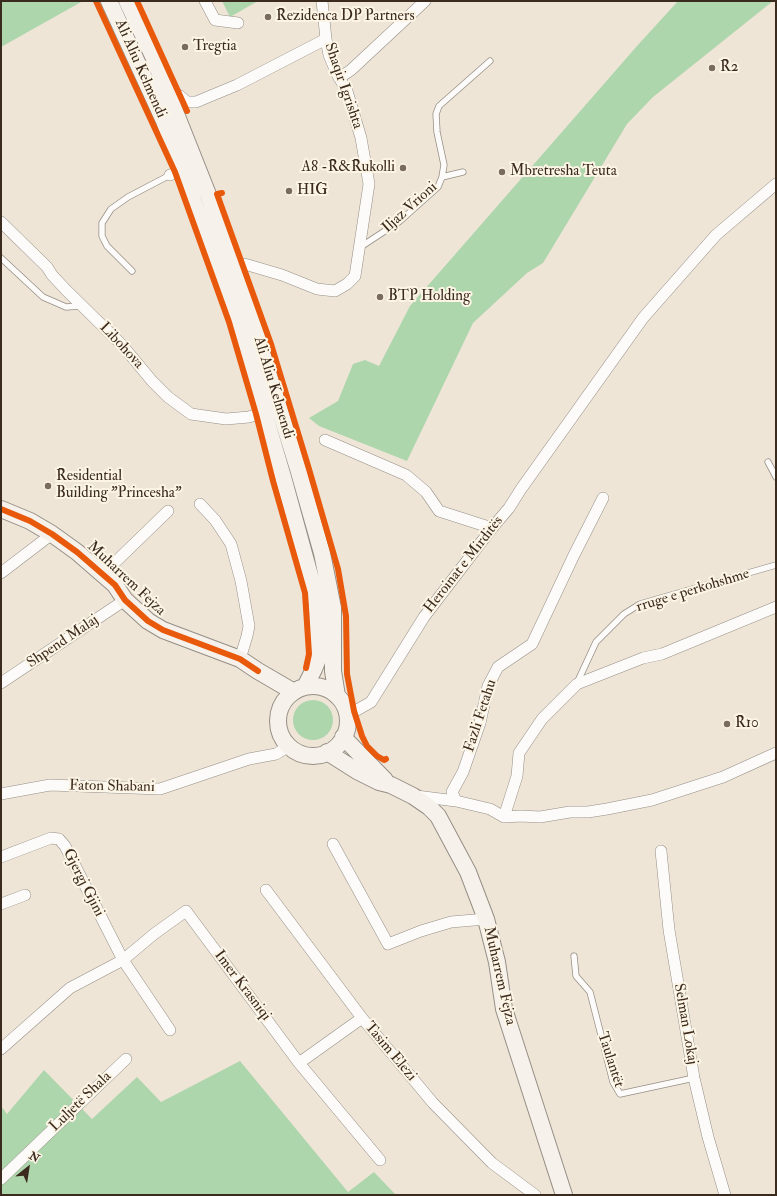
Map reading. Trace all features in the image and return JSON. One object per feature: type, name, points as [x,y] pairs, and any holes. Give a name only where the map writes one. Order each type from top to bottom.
[{"type":"main road","name":"Ali Aliu Kelmendi","points":[[109,1],[164,121],[176,172],[236,318],[312,582],[317,606],[318,658],[314,669],[299,689]]},
{"type":"main road","name":"Ali Aliu Kelmendi","points":[[127,1],[153,56],[198,169],[250,314],[280,411],[322,553],[333,608],[333,671],[341,703]]},
{"type":"main road","name":"Muharrem Fejza","points":[[1,509],[30,521],[52,534],[103,574],[115,585],[125,600],[148,621],[163,630],[240,659],[258,671],[299,689]]},
{"type":"main road","points":[[315,686],[324,688],[341,703],[347,722],[343,737],[335,747],[327,752],[315,755],[306,755],[296,751],[289,746],[280,733],[278,718],[283,703],[299,689],[315,686]]},
{"type":"main road","name":"Muharrem Fejza","points":[[343,737],[391,785]]},
{"type":"main road","name":"Muharrem Fejza","points":[[327,752],[357,771],[379,782],[391,785],[413,796],[429,807],[438,816],[468,872],[486,919],[497,962],[504,1009],[564,1195]]},
{"type":"street","points":[[205,1],[215,20],[238,23]]},
{"type":"street","name":"Shaqir Igrishta","points":[[231,262],[248,264],[282,275],[317,289],[335,291],[347,284],[355,276],[369,184],[361,138],[347,91],[339,78],[329,55],[322,1]]},
{"type":"street","points":[[339,78],[351,70],[425,1]]},
{"type":"street","points":[[166,90],[180,96],[187,102],[196,102],[237,85],[326,39]]},
{"type":"street","name":"Heroinat e Mirditës","points":[[341,703],[356,710],[371,702],[424,617],[509,508],[521,489],[644,318],[711,241],[776,184]]},
{"type":"street","name":"Libohova","points":[[1,222],[47,267],[52,275],[122,345],[152,381],[168,397],[192,414],[226,420],[249,417],[264,412]]},
{"type":"street","points":[[325,440],[406,476],[426,492],[439,511],[492,528]]},
{"type":"street","name":"Fazli Fetahu","points":[[456,801],[452,792],[463,772],[480,723],[488,686],[498,667],[532,644],[574,556],[604,498]]},
{"type":"street","points":[[200,504],[215,520],[231,544],[241,581],[249,626],[240,659]]},
{"type":"street","name":"Muharrem Fejza","points":[[103,574],[168,511]]},
{"type":"street","points":[[1,572],[52,534]]},
{"type":"street","name":"Shpend Malaj","points":[[1,683],[125,600]]},
{"type":"street","name":"rruge e perkohshme","points":[[504,817],[517,776],[519,753],[542,719],[577,684],[643,658],[662,654],[776,607]]},
{"type":"street","name":"Faton Shabani","points":[[1,794],[50,785],[160,789],[249,759],[276,754],[289,746]]},
{"type":"street","points":[[413,796],[456,801],[490,809],[504,817],[540,817],[570,812],[601,810],[652,800],[723,777],[776,754]]},
{"type":"street","name":"Gjergj Gjini","points":[[1,857],[51,838],[59,839],[65,846],[123,960]]},
{"type":"street","points":[[332,844],[388,944],[421,931],[451,922],[486,919]]},
{"type":"street","name":"Selman Lokaj","points":[[661,851],[669,930],[694,1078],[708,1137],[725,1195]]},
{"type":"street","name":"Tasim Elezi","points":[[266,890],[362,1018],[451,1124],[492,1163],[535,1195]]},
{"type":"street","points":[[1,904],[25,895]]},
{"type":"street","name":"Imer Krasniqi","points":[[1,1049],[70,988],[123,960],[154,934],[186,911],[299,1063]]},
{"type":"street","points":[[123,960],[170,1030]]},
{"type":"street","points":[[362,1018],[299,1063],[380,1160]]},
{"type":"street","name":"Luljetë Shala","points":[[1,1179],[126,1059]]},
{"type":"lane","name":"Iljaz Vrioni","points":[[359,248],[400,221],[438,187],[442,177],[444,165],[436,121],[436,114],[439,106],[490,61]]},
{"type":"lane","points":[[132,271],[107,246],[102,236],[102,223],[111,210],[123,200],[161,178],[176,172]]},
{"type":"lane","points":[[442,177],[463,172]]},
{"type":"lane","points":[[1,258],[43,297],[66,307],[83,306]]},
{"type":"lane","points":[[768,462],[776,477]]},
{"type":"lane","name":"rruge e perkohshme","points":[[577,684],[596,642],[624,614],[640,604],[776,565]]},
{"type":"lane","name":"Taulantët","points":[[574,956],[576,976],[590,992],[614,1082],[620,1094],[694,1078]]},
{"type":"green space","points":[[1,1],[83,1],[1,47]]},
{"type":"green space","points":[[222,1],[258,1],[230,17]]},
{"type":"green space","points":[[678,1],[773,1],[653,97],[627,124],[543,263],[527,273],[473,323],[407,461],[319,426],[309,418],[338,401],[353,364],[365,360],[379,366],[410,306]]},
{"type":"green space","points":[[313,700],[327,706],[333,720],[327,734],[313,740],[299,734],[293,720],[299,706]]},
{"type":"green space","points":[[240,1061],[348,1192],[374,1172],[396,1195],[1,1195],[1,1106],[7,1114],[44,1070],[92,1119],[137,1077],[161,1102]]},
{"type":"cycle path","points":[[96,1],[175,172],[229,322],[305,593],[309,654],[306,668]]},
{"type":"cycle path","points":[[137,1],[187,111]]},
{"type":"cycle path","points":[[222,193],[217,194],[271,344],[338,569],[346,616],[347,674],[354,711],[362,736],[367,746],[377,756],[384,760],[386,759]]},
{"type":"cycle path","points":[[1,509],[30,521],[52,534],[77,552],[115,585],[125,600],[148,621],[163,630],[240,659],[258,671]]},
{"type":"place","name":"Rezidenca DP Partners","points":[[268,17]]},
{"type":"place","name":"Tregtia","points":[[185,47]]},
{"type":"place","name":"R2","points":[[712,68]]},
{"type":"place","name":"A8 -R&Rukolli","points":[[403,168]]},
{"type":"place","name":"Mbretresha Teuta","points":[[502,172]]},
{"type":"place","name":"HIG","points":[[289,191]]},
{"type":"place","name":"BTP Holding","points":[[380,297]]},
{"type":"place","name":"Residential Building \"Princesha\"","points":[[48,486]]},
{"type":"place","name":"R10","points":[[727,724]]}]
